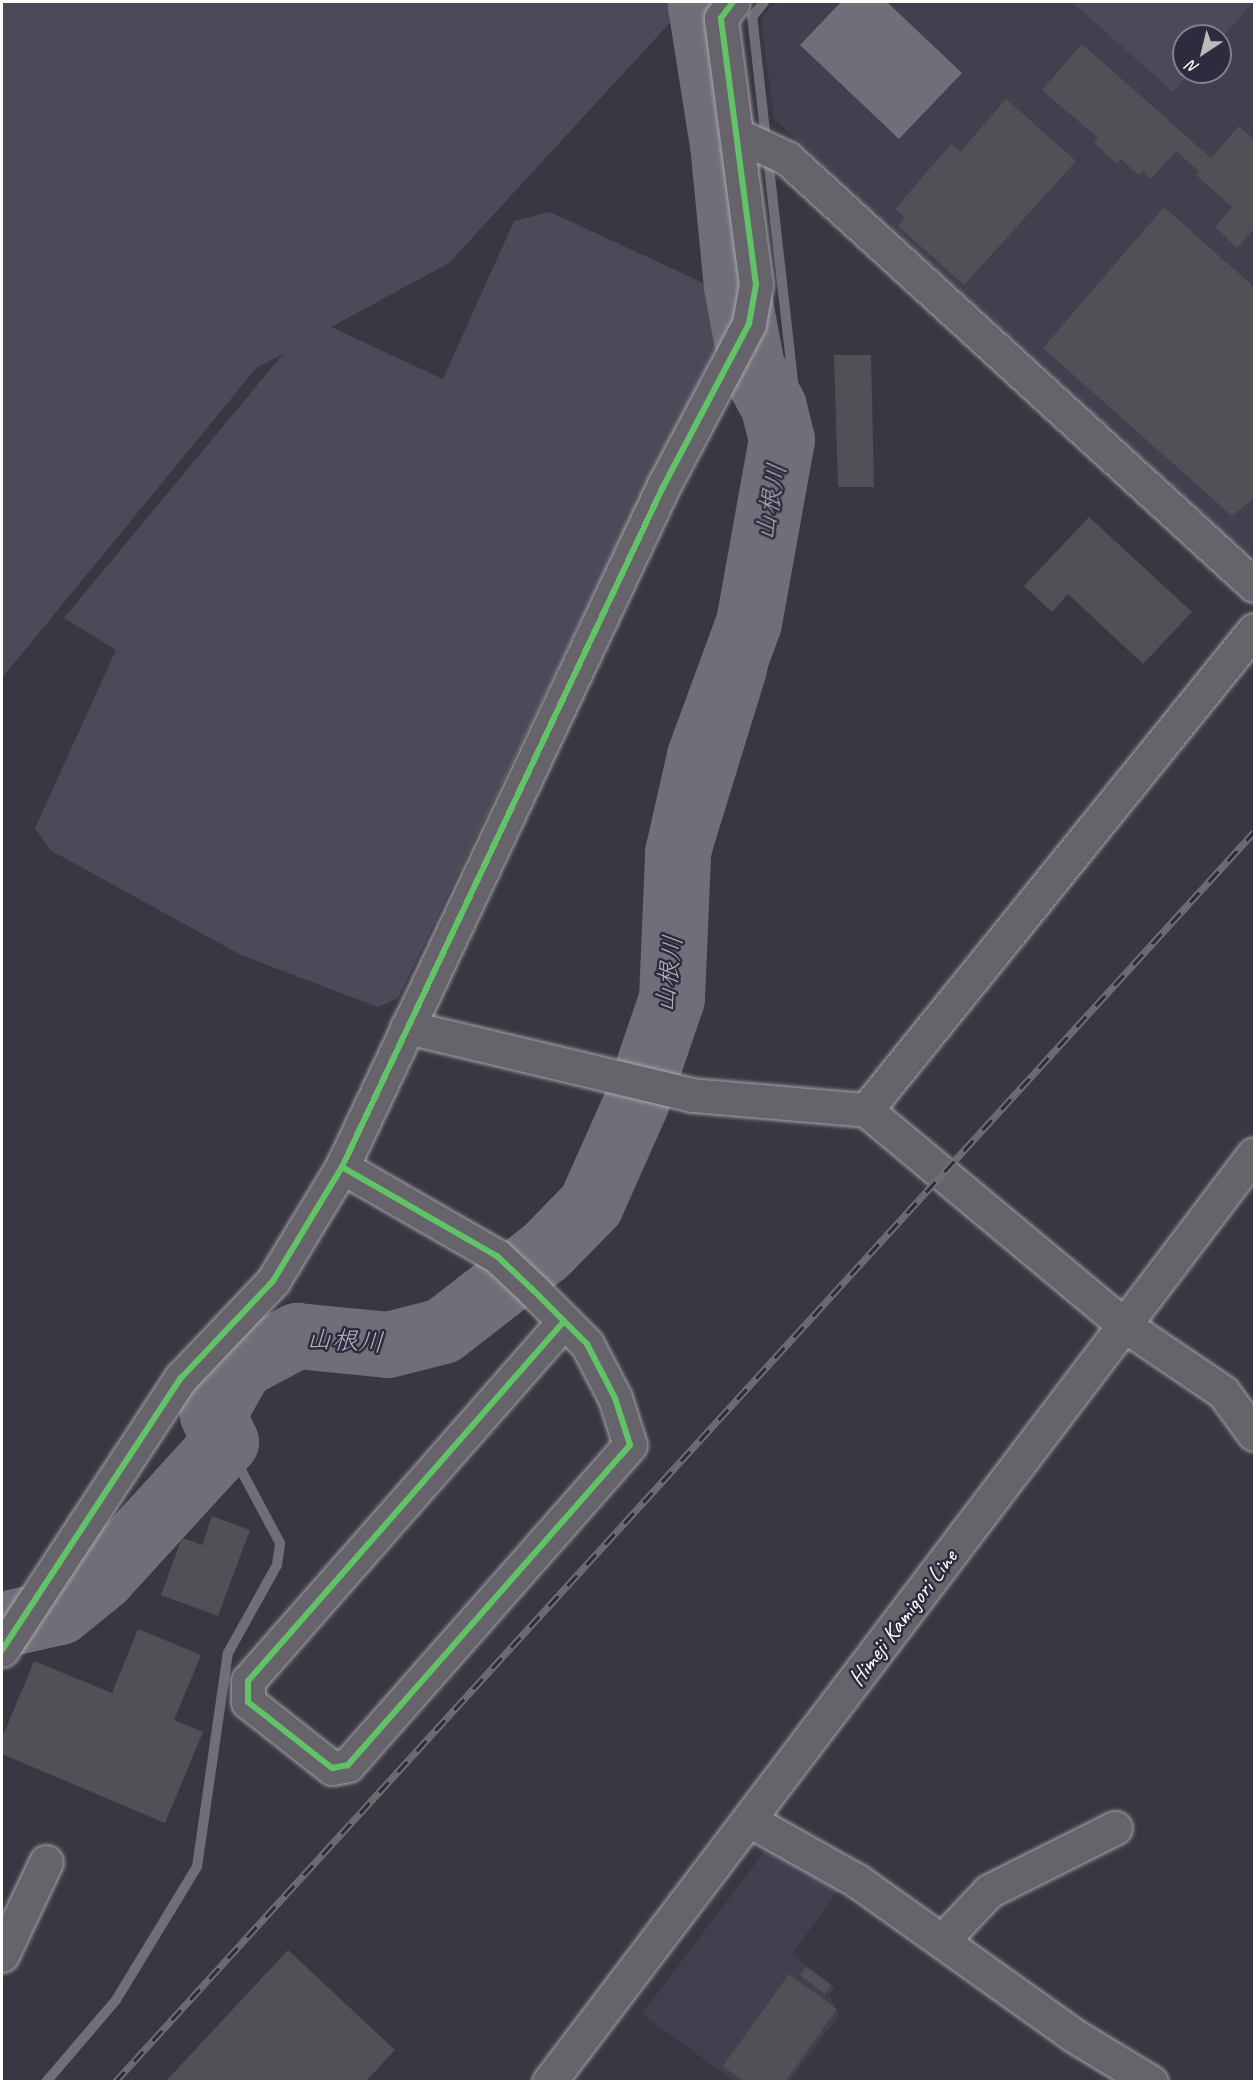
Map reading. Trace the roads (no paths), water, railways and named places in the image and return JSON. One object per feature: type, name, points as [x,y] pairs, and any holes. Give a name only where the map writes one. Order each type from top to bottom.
[{"type":"street","points":[[2,1650],[181,1378],[273,1281],[342,1167],[664,485],[749,324],[756,285],[721,18],[733,2]]},
{"type":"street","points":[[737,135],[787,158],[1254,585]]},
{"type":"street","points":[[866,1110],[1254,630]]},
{"type":"street","points":[[407,1027],[692,1095],[866,1110],[1124,1324],[1223,1392],[1254,1434]]},
{"type":"street","name":"Himeji Kamigori Line","points":[[549,2082],[1254,1154]]},
{"type":"street","points":[[342,1167],[497,1256],[564,1321],[587,1344],[615,1398],[630,1445],[348,1765],[332,1768],[248,1702],[248,1681],[564,1321]]},
{"type":"street","points":[[749,1820],[856,1880],[1073,2035],[1151,2082]]},
{"type":"street","points":[[942,1941],[989,1891],[1115,1828]]},
{"type":"street","points":[[2,1955],[46,1862]]},
{"type":"waterway","name":"山根川","points":[[2,1625],[60,1612],[102,1578],[226,1442],[213,1415],[241,1366],[297,1336],[388,1345],[443,1331],[545,1252],[591,1205],[636,1104],[672,999],[678,853],[700,756],[749,623],[782,440],[774,407],[752,367],[737,287],[723,145],[701,6],[705,2]]},
{"type":"waterway","points":[[676,914],[696,887],[761,676],[803,470],[752,17],[764,2]]},
{"type":"waterway","points":[[46,2082],[116,2000],[197,1867],[228,1653],[277,1565],[280,1543],[226,1442]]},
{"type":"railway","points":[[115,2082],[1254,832]]}]
